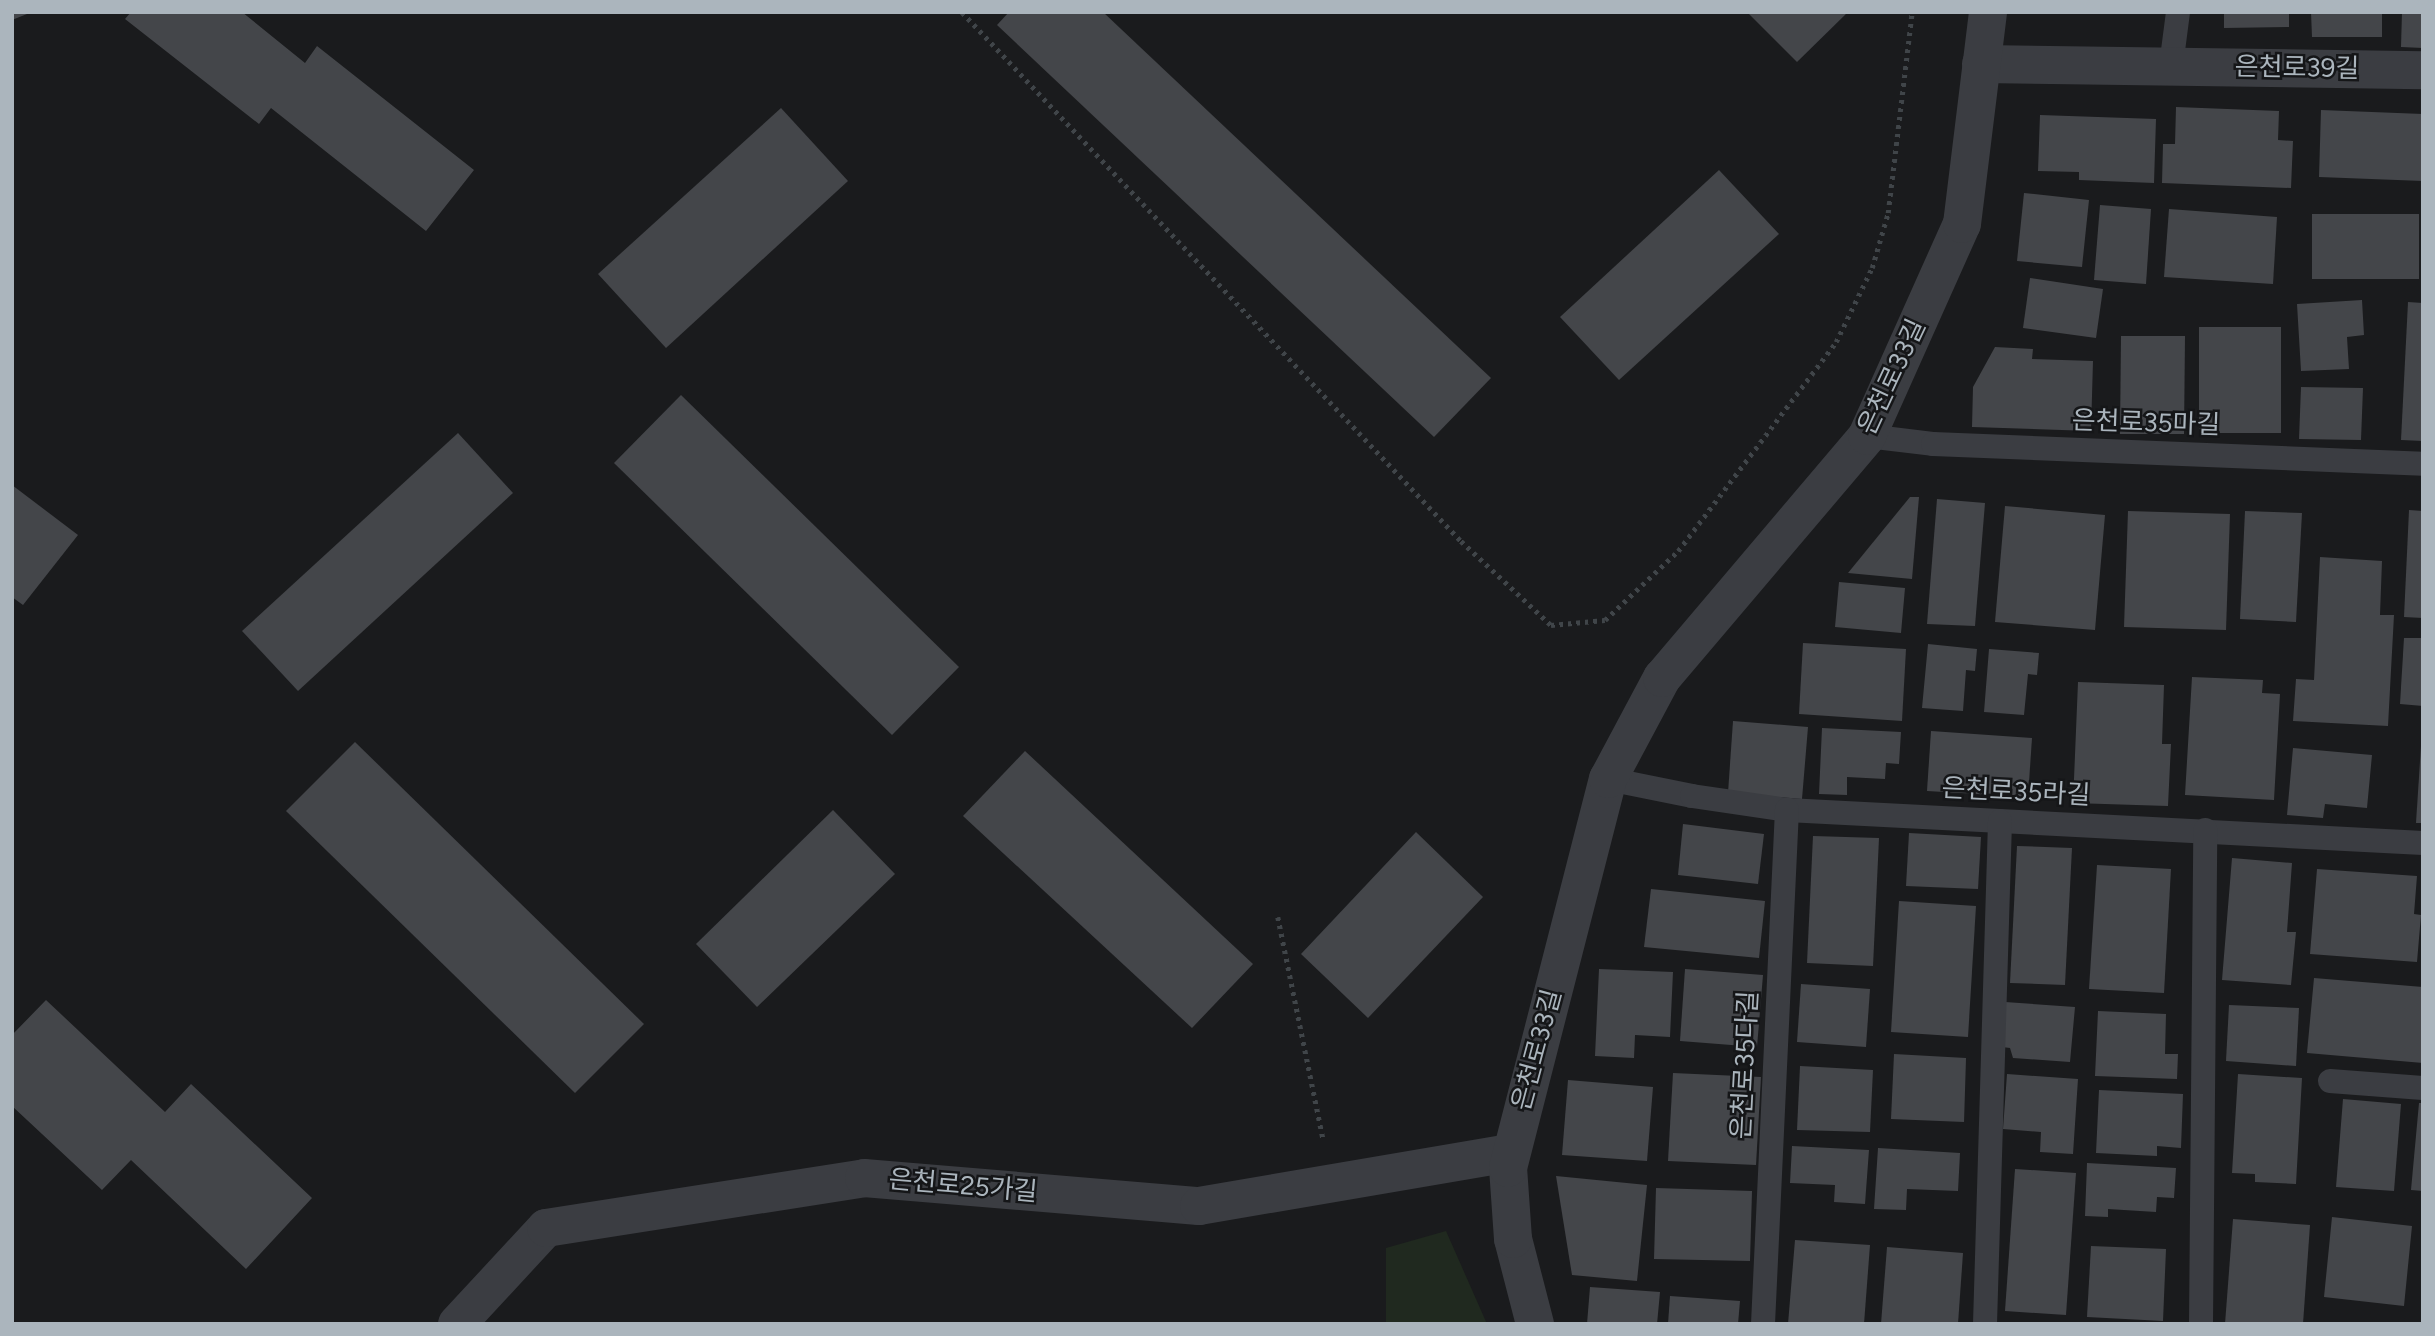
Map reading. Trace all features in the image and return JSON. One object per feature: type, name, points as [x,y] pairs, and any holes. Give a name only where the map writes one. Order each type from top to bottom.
[{"type":"street","name":"은천로33길","points":[[1535,1324],[1513,1239],[1507,1182],[1510,1153],[1608,779],[1662,678],[1867,436],[1962,224],[1988,12]]},
{"type":"street","name":"은천로39길","points":[[1981,64],[2423,70]]},
{"type":"street","name":"은천로25가길","points":[[457,1324],[546,1228],[864,1178],[1199,1206],[1510,1153]]},
{"type":"lane","points":[[2171,66],[2178,12]]},
{"type":"lane","name":"은천로35마길","points":[[1867,436],[1933,444],[2423,464]]},
{"type":"lane","name":"은천로35라길","points":[[1608,779],[1692,796],[1787,810],[2423,843]]},
{"type":"lane","name":"은천로35다길","points":[[1763,1324],[1787,810]]},
{"type":"lane","points":[[1985,1324],[2000,821]]},
{"type":"lane","points":[[2202,1324],[2205,830]]},
{"type":"lane","points":[[2330,1081],[2423,1088]]},
{"type":"path","points":[[962,12],[1461,541],[1551,625],[1605,620],[1678,551],[1836,342],[1872,268],[1888,213],[1912,12]]},
{"type":"path","points":[[1278,917],[1324,1144]]},
{"type":"green space","points":[[1446,1231],[1487,1324],[1386,1324],[1386,1248]]},
{"type":"building","points":[[12,12],[32,12],[12,20]]},
{"type":"building","points":[[131,12],[242,12],[305,63],[317,46],[474,170],[426,231],[271,108],[259,124],[125,19]]},
{"type":"building","points":[[1009,12],[1103,12],[1491,378],[1434,437],[997,25]]},
{"type":"building","points":[[1747,12],[1848,12],[1797,62]]},
{"type":"building","points":[[2224,12],[2289,12],[2289,27],[2224,28]]},
{"type":"building","points":[[2311,12],[2382,12],[2382,37],[2312,37]]},
{"type":"building","points":[[2402,12],[2423,12],[2423,48],[2401,47]]},
{"type":"building","points":[[2176,107],[2279,111],[2278,140],[2293,141],[2291,188],[2162,183],[2163,144],[2175,144]]},
{"type":"building","points":[[781,108],[848,181],[666,348],[598,274]]},
{"type":"building","points":[[2321,110],[2423,114],[2423,181],[2319,177]]},
{"type":"building","points":[[2040,115],[2156,119],[2154,183],[2079,180],[2079,172],[2038,171]]},
{"type":"building","points":[[1719,170],[1779,234],[1619,380],[1560,317]]},
{"type":"building","points":[[2024,193],[2089,200],[2082,267],[2017,261]]},
{"type":"building","points":[[2100,205],[2151,209],[2146,284],[2094,280]]},
{"type":"building","points":[[2169,209],[2277,217],[2273,284],[2164,277]]},
{"type":"building","points":[[2312,214],[2419,214],[2419,279],[2312,279]]},
{"type":"building","points":[[2030,278],[2103,289],[2096,338],[2023,328]]},
{"type":"building","points":[[2362,300],[2364,335],[2347,337],[2349,369],[2301,371],[2297,304]]},
{"type":"building","points":[[2408,302],[2423,303],[2423,441],[2401,440]]},
{"type":"building","points":[[2199,327],[2281,327],[2281,433],[2199,433]]},
{"type":"building","points":[[2121,336],[2185,336],[2184,434],[2120,434]]},
{"type":"building","points":[[1995,347],[2033,349],[2032,359],[2093,361],[2091,431],[1972,427],[1973,387]]},
{"type":"building","points":[[2301,387],[2363,388],[2361,440],[2299,439]]},
{"type":"building","points":[[681,395],[959,667],[892,735],[614,463]]},
{"type":"building","points":[[458,433],[513,493],[298,691],[242,631]]},
{"type":"building","points":[[12,485],[78,535],[23,605],[12,597]]},
{"type":"building","points":[[1910,497],[1919,497],[1912,579],[1848,573]]},
{"type":"building","points":[[1937,499],[1985,503],[1975,626],[1927,624]]},
{"type":"building","points":[[2005,506],[2105,515],[2095,630],[1995,622]]},
{"type":"building","points":[[2409,510],[2423,511],[2423,618],[2404,617]]},
{"type":"building","points":[[2128,511],[2230,514],[2226,630],[2124,627]]},
{"type":"building","points":[[2245,511],[2302,513],[2296,622],[2240,619]]},
{"type":"building","points":[[2320,557],[2382,561],[2380,615],[2394,615],[2388,726],[2293,721],[2296,679],[2314,680]]},
{"type":"building","points":[[1839,582],[1905,588],[1901,633],[1835,627]]},
{"type":"building","points":[[2404,638],[2423,638],[2423,706],[2400,704]]},
{"type":"building","points":[[1803,643],[1906,649],[1902,721],[1799,714]]},
{"type":"building","points":[[1928,644],[1977,649],[1975,671],[1966,670],[1963,711],[1922,708]]},
{"type":"building","points":[[1989,649],[2039,653],[2037,675],[2028,674],[2024,715],[1984,712]]},
{"type":"building","points":[[2192,677],[2263,680],[2262,693],[2280,694],[2274,800],[2185,795]]},
{"type":"building","points":[[2078,682],[2164,685],[2162,744],[2171,744],[2168,806],[2073,803]]},
{"type":"building","points":[[1733,721],[1808,727],[1802,799],[1728,793]]},
{"type":"building","points":[[1822,728],[1901,732],[1899,764],[1886,763],[1885,779],[1847,777],[1847,795],[1819,794]]},
{"type":"building","points":[[1931,731],[2032,738],[2028,797],[1927,791]]},
{"type":"building","points":[[355,742],[644,1024],[575,1093],[286,811]]},
{"type":"building","points":[[2421,746],[2423,823],[2416,823]]},
{"type":"building","points":[[2293,748],[2372,755],[2367,808],[2325,804],[2323,818],[2287,815]]},
{"type":"building","points":[[1025,751],[1253,964],[1192,1028],[963,816]]},
{"type":"building","points":[[833,810],[895,874],[757,1007],[696,944]]},
{"type":"building","points":[[1683,824],[1764,834],[1758,884],[1678,875]]},
{"type":"building","points":[[1416,832],[1483,897],[1368,1018],[1301,954]]},
{"type":"building","points":[[1909,833],[1981,837],[1978,889],[1906,886]]},
{"type":"building","points":[[1813,836],[1879,838],[1873,966],[1807,963]]},
{"type":"building","points":[[2017,846],[2072,848],[2065,985],[2010,983]]},
{"type":"building","points":[[2232,858],[2292,863],[2287,932],[2296,932],[2291,985],[2222,980]]},
{"type":"building","points":[[2097,865],[2171,869],[2164,993],[2089,989]]},
{"type":"building","points":[[2317,869],[2417,876],[2414,914],[2421,915],[2417,962],[2310,954]]},
{"type":"building","points":[[1651,889],[1765,901],[1759,958],[1644,947]]},
{"type":"building","points":[[1899,901],[1976,906],[1968,1037],[1891,1032]]},
{"type":"building","points":[[1599,969],[1673,972],[1670,1037],[1635,1035],[1634,1058],[1595,1056]]},
{"type":"building","points":[[1685,969],[1763,975],[1757,1047],[1680,1041]]},
{"type":"building","points":[[2314,978],[2423,987],[2423,1063],[2307,1053]]},
{"type":"building","points":[[1801,984],[1870,989],[1866,1047],[1797,1042]]},
{"type":"building","points":[[46,1000],[165,1112],[191,1084],[312,1198],[246,1269],[131,1160],[102,1190],[12,1106],[12,1035]]},
{"type":"building","points":[[2005,1002],[2075,1007],[2070,1062],[2013,1058],[2010,1048],[2002,1047]]},
{"type":"building","points":[[2229,1005],[2299,1008],[2296,1066],[2226,1061]]},
{"type":"building","points":[[2098,1011],[2166,1014],[2165,1054],[2178,1054],[2177,1079],[2095,1076]]},
{"type":"building","points":[[1894,1054],[1966,1058],[1964,1122],[1891,1119]]},
{"type":"building","points":[[1800,1066],[1873,1070],[1870,1132],[1797,1130]]},
{"type":"building","points":[[1673,1073],[1761,1077],[1756,1165],[1668,1161]]},
{"type":"building","points":[[2007,1074],[2078,1079],[2073,1154],[2040,1152],[2041,1132],[2003,1129]]},
{"type":"building","points":[[2238,1074],[2302,1078],[2296,1184],[2255,1182],[2255,1174],[2232,1173]]},
{"type":"building","points":[[1568,1080],[1653,1087],[1647,1161],[1562,1155]]},
{"type":"building","points":[[2099,1090],[2183,1094],[2181,1148],[2157,1146],[2157,1156],[2096,1153]]},
{"type":"building","points":[[2343,1099],[2401,1104],[2394,1191],[2336,1187]]},
{"type":"building","points":[[2419,1103],[2423,1103],[2423,1191],[2411,1190]]},
{"type":"building","points":[[1792,1146],[1869,1150],[1865,1204],[1834,1202],[1835,1185],[1790,1183]]},
{"type":"building","points":[[1878,1148],[1960,1153],[1958,1191],[1907,1189],[1906,1210],[1874,1209]]},
{"type":"building","points":[[2087,1163],[2176,1168],[2174,1198],[2157,1197],[2156,1212],[2108,1209],[2108,1217],[2085,1216]]},
{"type":"building","points":[[2015,1169],[2076,1173],[2066,1315],[2005,1311]]},
{"type":"building","points":[[1556,1176],[1647,1185],[1637,1281],[1572,1275]]},
{"type":"building","points":[[1656,1188],[1752,1191],[1750,1261],[1654,1259]]},
{"type":"building","points":[[2332,1217],[2412,1226],[2404,1306],[2324,1297]]},
{"type":"building","points":[[2233,1219],[2310,1225],[2303,1324],[2225,1324]]},
{"type":"building","points":[[1795,1240],[1870,1245],[1864,1324],[1788,1324]]},
{"type":"building","points":[[2091,1246],[2166,1249],[2163,1321],[2087,1317]]},
{"type":"building","points":[[1887,1247],[1963,1253],[1958,1324],[1881,1324]]},
{"type":"building","points":[[1590,1287],[1660,1292],[1657,1324],[1587,1324]]},
{"type":"building","points":[[1670,1296],[1740,1301],[1738,1324],[1668,1324]]}]
